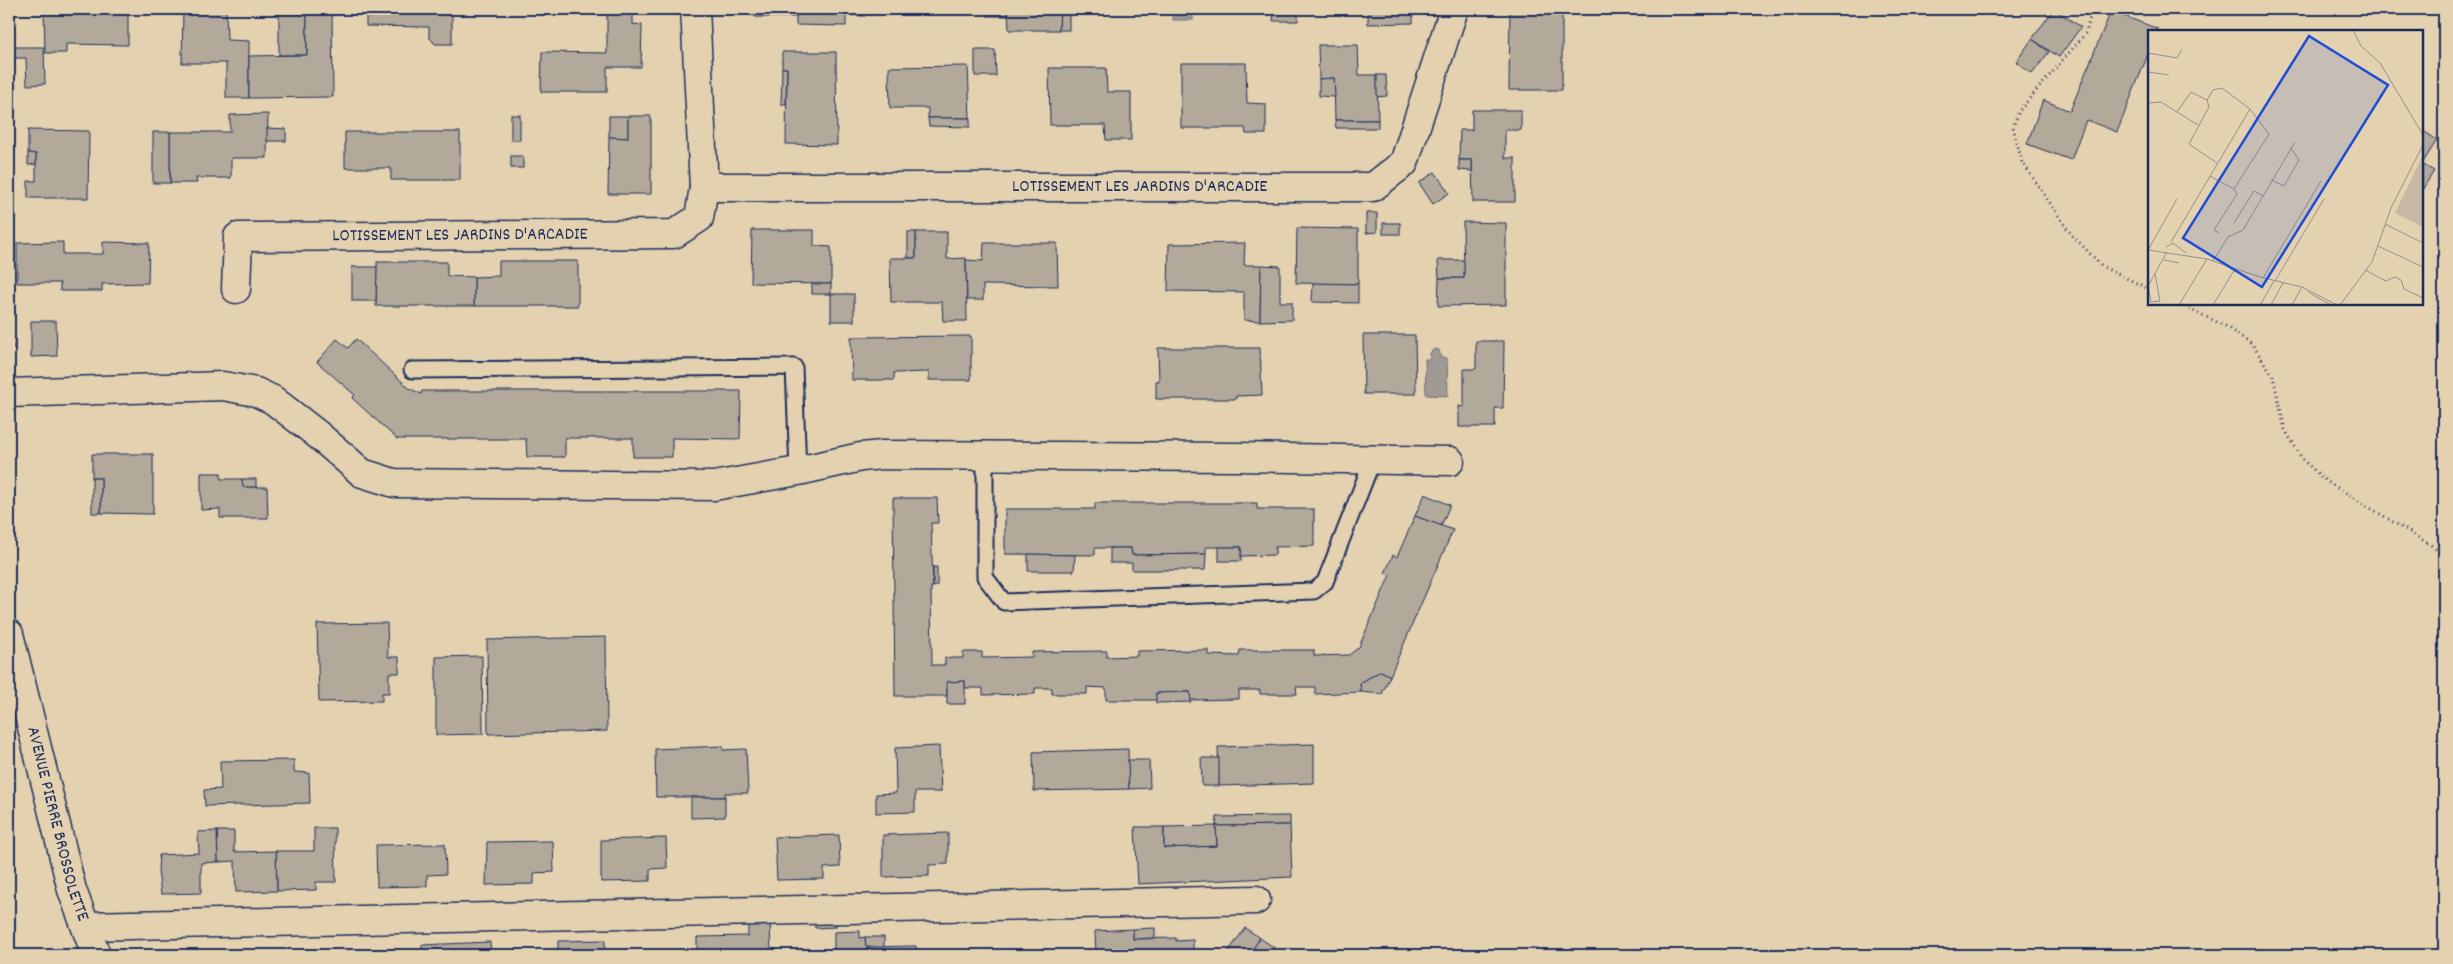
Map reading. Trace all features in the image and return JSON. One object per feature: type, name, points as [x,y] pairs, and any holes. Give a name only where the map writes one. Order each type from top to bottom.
[{"type":"street","name":"LOTISSEMENT LES JARDINS D'ARCADIE","points":[[236,289],[238,237],[674,234],[698,218],[704,187],[696,9]]},
{"type":"street","name":"LOTISSEMENT LES JARDINS D'ARCADIE","points":[[704,187],[1373,187],[1404,163],[1454,9]]},
{"type":"street","points":[[9,393],[223,386],[256,392],[283,406],[362,473],[394,484],[714,486],[798,471],[861,456],[1450,460]]},
{"type":"street","name":"AVENUE PIERRE BROSSOLETTE","points":[[9,634],[72,890],[96,955]]},
{"type":"street","points":[[86,926],[1256,900]]},
{"type":"lane","points":[[412,370],[794,367],[798,471]]},
{"type":"lane","points":[[985,456],[985,577],[1004,602],[1314,591],[1325,582],[1373,459]]},
{"type":"path","points":[[2092,9],[2086,33],[2019,112],[2013,127],[2022,162],[2071,234],[2103,266],[2148,288]]},
{"type":"path","points":[[2437,9],[2444,10]]},
{"type":"path","points":[[2182,305],[2225,326],[2252,344],[2273,376],[2285,430],[2303,460],[2326,481],[2444,553]]},
{"type":"shaded area","points":[[1173,9],[1193,9],[1193,20],[1173,20]]},
{"type":"shaded area","points":[[1434,349],[1439,350],[1441,358],[1447,358],[1448,396],[1426,395],[1425,359],[1430,359],[1430,353]]},
{"type":"building","points":[[44,9],[128,9],[128,45],[66,44],[66,53],[45,53]]},
{"type":"building","points":[[183,9],[226,9],[227,40],[249,41],[249,98],[226,98],[226,63],[182,63]]},
{"type":"building","points":[[366,9],[452,9],[452,44],[435,44],[429,37],[429,27],[366,26]]},
{"type":"building","points":[[607,9],[633,9],[633,24],[642,25],[641,67],[607,67],[607,92],[541,92],[542,52],[607,53]]},
{"type":"building","points":[[755,9],[796,9],[797,17],[755,17]]},
{"type":"building","points":[[796,9],[865,9],[865,16],[846,15],[846,26],[796,25]]},
{"type":"building","points":[[988,9],[1008,9],[1008,16],[988,16]]},
{"type":"building","points":[[1008,9],[1060,9],[1059,30],[1009,30]]},
{"type":"building","points":[[1060,9],[1069,9],[1069,30],[1059,30]]},
{"type":"building","points":[[1225,9],[1298,9],[1298,21],[1273,21],[1274,13],[1225,13]]},
{"type":"building","points":[[1368,9],[1413,9],[1413,23],[1368,24]]},
{"type":"building","points":[[1510,9],[1562,9],[1562,90],[1509,90]]},
{"type":"building","points":[[2054,9],[2081,27],[2059,57],[2032,39]]},
{"type":"building","points":[[2111,11],[2158,29],[2148,30],[2148,54],[2117,132],[2086,120],[2071,160],[2027,144],[2043,100],[2070,111]]},
{"type":"building","points":[[279,13],[307,14],[307,55],[279,55]]},
{"type":"building","points":[[332,13],[333,97],[249,98],[249,56],[307,55],[307,14]]},
{"type":"building","points":[[2032,39],[2049,52],[2032,74],[2016,62]]},
{"type":"building","points":[[1318,45],[1358,45],[1359,75],[1377,75],[1378,120],[1335,120],[1334,78],[1319,79]]},
{"type":"building","points":[[9,47],[44,47],[45,84],[27,85],[26,58],[9,58]]},
{"type":"building","points":[[975,50],[995,50],[996,76],[975,76]]},
{"type":"building","points":[[782,52],[836,52],[837,145],[786,144],[787,68],[782,68]]},
{"type":"building","points":[[1181,63],[1246,63],[1247,103],[1266,104],[1266,134],[1246,134],[1245,128],[1181,128]]},
{"type":"building","points":[[968,66],[970,118],[928,118],[928,108],[890,108],[889,67]]},
{"type":"building","points":[[782,68],[787,68],[786,104],[781,104]]},
{"type":"building","points":[[1049,68],[1106,68],[1107,92],[1131,92],[1131,140],[1106,140],[1105,125],[1050,125]]},
{"type":"building","points":[[1377,75],[1386,75],[1387,96],[1377,97]]},
{"type":"building","points":[[1334,78],[1335,97],[1319,96],[1319,79]]},
{"type":"building","points":[[1472,110],[1521,110],[1521,130],[1505,130],[1505,158],[1515,158],[1515,202],[1473,202],[1472,160],[1459,160],[1460,130],[1472,130]]},
{"type":"building","points":[[268,114],[267,158],[231,158],[231,178],[196,178],[197,183],[170,183],[170,132],[230,132],[230,115]]},
{"type":"building","points":[[511,115],[520,115],[520,140],[511,140]]},
{"type":"building","points":[[609,116],[628,116],[628,138],[609,137]]},
{"type":"building","points":[[628,116],[651,116],[651,194],[608,194],[609,137],[628,138]]},
{"type":"building","points":[[928,118],[970,118],[970,127],[929,126]]},
{"type":"building","points":[[1335,120],[1378,120],[1378,128],[1336,128]]},
{"type":"building","points":[[267,128],[286,129],[286,141],[267,141]]},
{"type":"building","points":[[28,130],[89,131],[88,198],[28,198],[28,181],[36,181],[36,154],[28,153]]},
{"type":"building","points":[[153,132],[170,132],[170,183],[153,183]]},
{"type":"building","points":[[345,132],[460,132],[460,180],[391,180],[391,168],[345,168]]},
{"type":"building","points":[[2425,132],[2437,140],[2423,162],[2423,135]]},
{"type":"building","points":[[28,153],[36,154],[36,164],[28,165]]},
{"type":"building","points":[[511,156],[523,156],[523,168],[511,168]]},
{"type":"building","points":[[1459,160],[1472,160],[1472,171],[1459,170]]},
{"type":"building","points":[[2423,165],[2434,171],[2423,188]]},
{"type":"building","points":[[1435,172],[1449,193],[1433,204],[1419,183]]},
{"type":"building","points":[[1366,213],[1377,213],[1377,232],[1366,233]]},
{"type":"building","points":[[1463,222],[1506,223],[1506,305],[1438,306],[1439,278],[1464,278]]},
{"type":"building","points":[[1383,223],[1400,223],[1400,234],[1383,234]]},
{"type":"building","points":[[1297,228],[1358,229],[1358,284],[1296,283]]},
{"type":"building","points":[[752,230],[814,230],[814,246],[831,247],[831,284],[751,283]]},
{"type":"building","points":[[908,232],[916,232],[916,258],[908,258]]},
{"type":"building","points":[[916,232],[947,232],[947,259],[966,258],[967,321],[943,321],[942,302],[891,302],[890,258],[916,258]]},
{"type":"building","points":[[63,242],[63,254],[103,254],[103,242],[149,243],[148,283],[102,284],[102,291],[60,291],[60,283],[17,283],[17,243]]},
{"type":"building","points":[[984,243],[1057,243],[1058,286],[983,285],[983,300],[967,300],[966,260],[983,261]]},
{"type":"building","points":[[1245,243],[1244,265],[1261,265],[1260,321],[1244,320],[1244,292],[1168,291],[1169,244]]},
{"type":"building","points":[[1438,260],[1464,260],[1464,278],[1439,278]]},
{"type":"building","points":[[499,261],[578,261],[578,306],[474,306],[474,277],[499,276]]},
{"type":"building","points":[[377,262],[447,262],[447,276],[474,277],[474,306],[376,306]]},
{"type":"building","points":[[1261,265],[1280,266],[1280,302],[1292,302],[1292,320],[1260,321]]},
{"type":"building","points":[[352,267],[377,267],[376,301],[352,301]]},
{"type":"building","points":[[1313,283],[1358,284],[1358,303],[1312,302]]},
{"type":"building","points":[[812,284],[831,284],[831,294],[812,294]]},
{"type":"building","points":[[831,294],[854,294],[854,321],[831,321]]},
{"type":"building","points":[[31,321],[56,321],[57,356],[31,357]]},
{"type":"building","points":[[9,330],[14,348],[9,350]]},
{"type":"building","points":[[1363,335],[1415,335],[1416,394],[1364,394]]},
{"type":"building","points":[[971,336],[971,380],[929,380],[929,372],[894,373],[894,380],[852,380],[851,337]]},
{"type":"building","points":[[337,339],[348,348],[356,339],[409,388],[421,394],[422,391],[741,391],[740,439],[672,438],[672,457],[633,457],[633,438],[565,438],[565,457],[527,457],[526,439],[397,439],[352,398],[355,395],[317,362]]},
{"type":"building","points":[[1476,341],[1504,341],[1503,408],[1495,408],[1495,427],[1459,427],[1459,406],[1464,407],[1464,369],[1476,369]]},
{"type":"building","points":[[1158,348],[1260,348],[1262,395],[1236,396],[1236,399],[1156,399],[1156,381],[1159,381]]},
{"type":"building","points":[[92,454],[153,454],[153,514],[101,513],[101,478],[92,478]]},
{"type":"building","points":[[201,473],[221,473],[221,479],[242,479],[243,487],[267,487],[268,518],[220,518],[220,509],[201,510]]},
{"type":"building","points":[[92,478],[101,478],[101,513],[92,513]]},
{"type":"building","points":[[242,479],[256,479],[256,487],[243,487]]},
{"type":"building","points":[[1425,494],[1450,505],[1441,526],[1415,516]]},
{"type":"building","points":[[893,498],[937,498],[938,523],[931,523],[933,587],[931,587],[932,665],[945,665],[945,658],[963,658],[963,652],[982,652],[982,658],[1032,657],[1032,652],[1107,651],[1107,657],[1137,656],[1137,651],[1208,650],[1208,655],[1239,656],[1240,650],[1314,650],[1314,656],[1349,655],[1359,647],[1390,575],[1385,573],[1393,555],[1397,557],[1415,516],[1453,530],[1390,676],[1381,671],[1360,683],[1361,692],[1315,694],[1315,687],[1296,687],[1297,694],[1260,694],[1260,690],[1239,690],[1239,699],[1190,700],[1190,692],[1156,693],[1157,700],[1106,700],[1106,688],[1087,687],[1087,694],[1052,694],[1052,688],[1035,688],[1035,694],[983,695],[983,688],[965,688],[965,681],[947,682],[947,696],[895,696]]},
{"type":"building","points":[[1095,503],[1257,503],[1257,509],[1314,509],[1314,546],[1275,547],[1275,555],[1241,556],[1241,547],[1206,547],[1206,554],[1132,555],[1131,548],[1095,548],[1095,555],[1005,554],[1005,509],[1095,509]]},
{"type":"building","points":[[1219,547],[1241,547],[1241,561],[1219,561]]},
{"type":"building","points":[[1110,548],[1131,548],[1132,555],[1206,554],[1205,570],[1132,570],[1132,563],[1110,563]]},
{"type":"building","points":[[1028,554],[1075,555],[1074,571],[1028,571]]},
{"type":"building","points":[[933,567],[937,567],[937,586],[933,587]]},
{"type":"building","points":[[387,623],[388,657],[399,657],[399,673],[389,673],[389,693],[382,693],[382,701],[319,702],[317,624]]},
{"type":"building","points":[[606,637],[607,731],[488,734],[487,640]]},
{"type":"building","points":[[482,656],[483,734],[436,735],[436,657]]},
{"type":"building","points":[[1381,671],[1390,676],[1382,694],[1361,692],[1360,683]]},
{"type":"building","points":[[965,681],[965,704],[947,704],[947,682]]},
{"type":"building","points":[[1190,692],[1191,702],[1156,703],[1156,693]]},
{"type":"building","points":[[1314,744],[1314,783],[1219,786],[1218,747]]},
{"type":"building","points":[[723,746],[723,750],[746,749],[748,793],[725,793],[725,797],[656,797],[655,749]]},
{"type":"building","points":[[939,746],[941,792],[915,792],[915,812],[876,813],[876,794],[896,793],[895,748]]},
{"type":"building","points":[[1128,749],[1129,789],[1034,791],[1033,752]]},
{"type":"building","points":[[1201,758],[1219,758],[1219,786],[1202,786]]},
{"type":"building","points":[[294,760],[294,772],[309,773],[310,803],[205,806],[204,790],[221,789],[220,761]]},
{"type":"building","points":[[1128,760],[1149,760],[1150,788],[1129,789]]},
{"type":"building","points":[[691,797],[725,797],[725,817],[691,818]]},
{"type":"building","points":[[1290,816],[1290,825],[1216,826],[1217,817]]},
{"type":"building","points":[[1290,825],[1292,877],[1138,884],[1135,827],[1164,827],[1164,848],[1217,846],[1216,826]]},
{"type":"building","points":[[1216,826],[1217,846],[1164,848],[1164,827]]},
{"type":"building","points":[[314,828],[335,828],[336,882],[316,882],[316,890],[277,891],[276,851],[314,851]]},
{"type":"building","points":[[217,831],[234,831],[234,852],[276,851],[277,891],[236,892],[235,861],[218,862]]},
{"type":"building","points":[[217,831],[218,862],[201,863],[201,893],[161,894],[158,871],[159,855],[199,853],[198,832]]},
{"type":"building","points":[[948,833],[948,864],[929,865],[929,876],[883,877],[883,835]]},
{"type":"building","points":[[839,835],[840,867],[824,868],[824,879],[777,880],[775,837]]},
{"type":"building","points":[[666,838],[667,868],[650,869],[650,881],[601,882],[601,840]]},
{"type":"building","points":[[553,841],[554,872],[534,873],[534,884],[486,885],[487,842]]},
{"type":"building","points":[[445,844],[446,874],[427,875],[427,886],[377,887],[376,845]]},
{"type":"building","points":[[835,916],[836,927],[815,928],[814,917]]},
{"type":"building","points":[[748,918],[770,918],[771,955],[697,955],[697,937],[748,936]]},
{"type":"building","points":[[1155,928],[1155,938],[1133,939],[1133,929]]},
{"type":"building","points":[[1245,928],[1260,938],[1249,955],[1226,955]]},
{"type":"building","points":[[1133,929],[1133,939],[1176,938],[1176,941],[1193,940],[1193,955],[1096,955],[1095,931]]},
{"type":"building","points":[[860,931],[860,938],[865,937],[866,947],[916,946],[917,952],[932,952],[932,955],[834,955],[834,932]]},
{"type":"building","points":[[865,937],[884,937],[884,947],[866,947]]},
{"type":"building","points":[[1260,938],[1276,949],[1271,955],[1249,955]]},
{"type":"building","points":[[605,940],[605,952],[628,951],[628,955],[558,955],[558,941]]},
{"type":"building","points":[[490,942],[491,955],[422,955],[422,945]]},
{"type":"building","points":[[308,951],[350,951],[350,955],[308,955]]},
{"type":"building","points":[[308,951],[308,955],[268,955],[268,952]]}]
